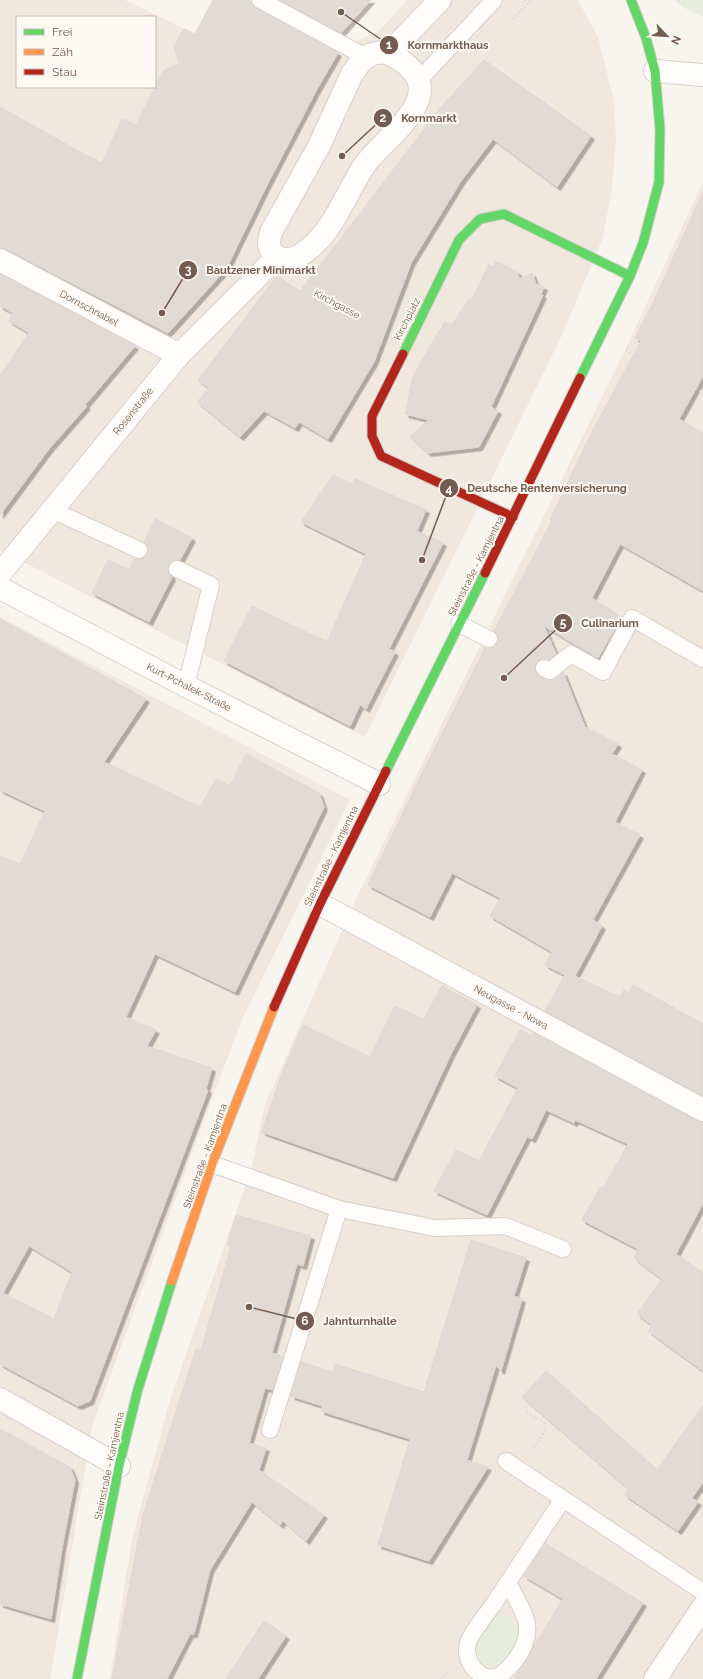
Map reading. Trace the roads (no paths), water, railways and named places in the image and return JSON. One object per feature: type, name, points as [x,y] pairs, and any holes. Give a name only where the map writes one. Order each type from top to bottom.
[{"type":"main road","name":"Steinstraße - Kamjentna","points":[[77,1679],[119,1466],[138,1389],[176,1267],[212,1164],[274,1005],[320,904],[513,517],[601,336],[630,276],[643,243],[659,182],[660,129],[656,71],[646,38],[631,0]]},
{"type":"main road","name":"Kirchplatz","points":[[513,517],[381,456],[372,436],[372,416],[407,343],[459,240],[480,219],[504,214],[630,276]]},
{"type":"street","points":[[389,53],[440,0]]},
{"type":"street","points":[[382,52],[389,53],[406,64],[419,80],[418,101],[408,118],[364,164],[343,203],[314,245],[298,256],[272,262],[272,253],[269,244],[271,232],[319,146],[352,74],[366,57],[382,52]]},
{"type":"street","points":[[656,71],[703,75]]},
{"type":"street","name":"Dornschnabel","points":[[0,260],[179,355]]},
{"type":"street","name":"Rosenstraße","points":[[0,574],[179,355],[272,262]]},
{"type":"street","name":"Kurt-Pchalek-Straße","points":[[0,588],[186,686],[379,784]]},
{"type":"street","name":"Neugasse - Nowa","points":[[320,904],[703,1110]]},
{"type":"street","points":[[0,1399],[119,1466]]},
{"type":"street","points":[[655,1679],[703,1607]]},
{"type":"lane","points":[[260,0],[366,57]]},
{"type":"lane","points":[[419,80],[494,0]]},
{"type":"lane","points":[[52,510],[138,550]]},
{"type":"lane","points":[[177,569],[211,585],[186,686]]},
{"type":"lane","points":[[544,668],[550,672],[571,654],[603,672],[632,618],[703,659]]},
{"type":"lane","points":[[459,624],[489,639]]},
{"type":"lane","points":[[212,1164],[339,1209],[434,1228],[505,1226],[564,1249]]},
{"type":"lane","points":[[270,1430],[339,1209]]},
{"type":"lane","points":[[506,1461],[703,1592]]},
{"type":"lane","points":[[508,1582],[526,1618],[528,1630],[526,1639],[522,1650],[508,1669],[500,1675],[492,1678],[484,1677],[473,1666],[468,1658],[468,1642],[563,1499]]},
{"type":"place","name":"Kornmarkthaus","points":[[341,12]]},
{"type":"place","name":"Kornmarkt","points":[[342,156]]},
{"type":"place","name":"Bautzener Minimarkt","points":[[162,313]]},
{"type":"place","name":"Deutsche Rentenversicherung","points":[[422,560]]},
{"type":"place","name":"Culinarium","points":[[504,678]]},
{"type":"place","name":"Jahnturnhalle","points":[[249,1307]]}]
